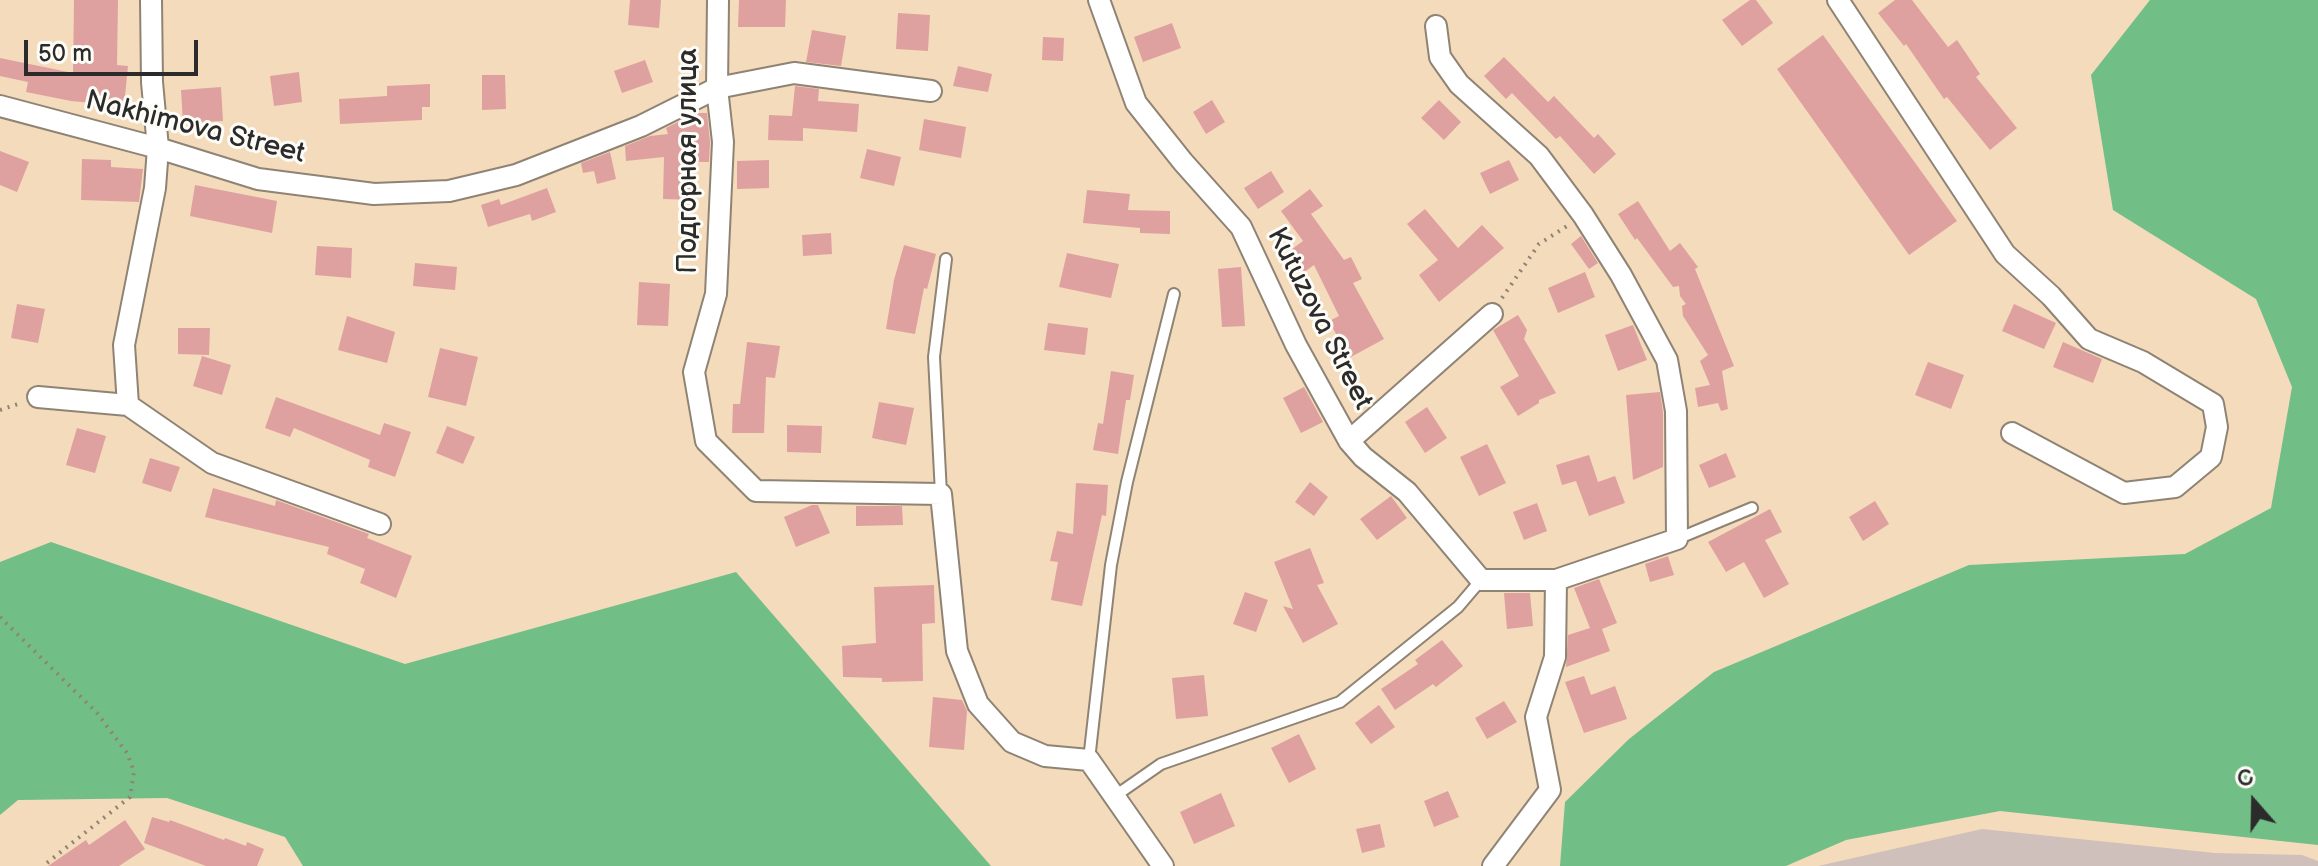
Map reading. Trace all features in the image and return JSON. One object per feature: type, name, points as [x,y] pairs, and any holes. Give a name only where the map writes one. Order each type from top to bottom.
[{"type":"street","points":[[128,405],[124,345],[155,188],[158,148],[152,82],[151,0]]},
{"type":"street","name":"Подгорная улица","points":[[718,0],[717,88],[723,142],[716,294],[694,372],[706,441],[756,491],[941,494]]},
{"type":"street","name":"Kutuzova Street","points":[[1099,0],[1136,103],[1241,227],[1296,345],[1349,441],[1363,457],[1407,492],[1481,580]]},
{"type":"street","points":[[1838,0],[2005,254],[2051,296],[2089,339],[2143,362],[2213,404],[2217,427],[2211,457],[2175,487],[2124,493],[2012,433]]},
{"type":"street","points":[[1436,26],[1440,57],[1459,84],[1539,156],[1583,215],[1621,275],[1667,360],[1676,411],[1677,539],[1556,580],[1481,580]]},
{"type":"street","name":"Nakhimova Street","points":[[0,106],[158,148],[258,179],[374,194],[449,191],[516,175],[641,126],[717,88],[794,73],[931,91]]},
{"type":"street","points":[[1349,441],[1492,314]]},
{"type":"street","points":[[38,397],[128,405],[212,463],[380,524]]},
{"type":"street","points":[[941,494],[957,651],[978,704],[1012,742],[1045,756],[1089,760],[1163,866]]},
{"type":"street","points":[[1493,866],[1550,790],[1536,717],[1555,657],[1556,580]]},
{"type":"lane","points":[[941,494],[934,357],[946,259]]},
{"type":"lane","points":[[1089,760],[1111,565],[1127,482],[1174,294]]},
{"type":"lane","points":[[1677,539],[1752,508]]},
{"type":"lane","points":[[1115,796],[1161,764],[1340,702],[1458,607],[1481,580]]},
{"type":"path","points":[[1492,314],[1539,244],[1583,215]]},
{"type":"path","points":[[0,617],[97,713],[127,753],[134,771],[130,797],[43,866]]},
{"type":"shaded area","points":[[1982,829],[2215,853],[2302,855],[2318,861],[2318,866],[1818,866]]},
{"type":"green space","points":[[2150,0],[2318,0],[2318,845],[2000,811],[1846,840],[1786,866],[1560,866],[1565,802],[1629,739],[1714,672],[1969,565],[2185,554],[2271,508],[2292,387],[2256,299],[2113,210],[2091,75]]},
{"type":"green space","points":[[51,542],[405,664],[736,572],[991,866],[303,866],[285,837],[167,798],[18,800],[0,815],[0,562]]},
{"type":"building","points":[[74,0],[118,0],[117,65],[128,66],[124,106],[71,101],[26,92],[28,82],[0,76],[0,58],[73,73]]},
{"type":"building","points":[[630,0],[661,0],[659,28],[628,25]]},
{"type":"building","points":[[739,0],[786,0],[785,27],[738,27]]},
{"type":"building","points":[[1750,0],[1756,0],[1773,23],[1742,46],[1722,20]]},
{"type":"building","points":[[1895,0],[1912,0],[1948,47],[1957,40],[1980,74],[1976,77],[2017,128],[1990,150],[1947,97],[1944,99],[1906,44],[1904,46],[1878,13]]},
{"type":"building","points":[[898,13],[930,15],[928,51],[896,49]]},
{"type":"building","points":[[1172,23],[1181,48],[1143,62],[1134,37]]},
{"type":"building","points":[[812,30],[846,36],[841,66],[806,62]]},
{"type":"building","points":[[1823,35],[1957,221],[1909,255],[1777,69]]},
{"type":"building","points":[[1043,37],[1064,38],[1063,61],[1042,60]]},
{"type":"building","points":[[1504,57],[1548,102],[1554,96],[1594,138],[1598,134],[1616,154],[1594,174],[1560,136],[1556,139],[1512,93],[1506,99],[1484,76]]},
{"type":"building","points":[[645,60],[653,82],[622,93],[614,71]]},
{"type":"building","points":[[958,66],[992,74],[988,92],[953,86]]},
{"type":"building","points":[[299,72],[302,102],[274,106],[270,76]]},
{"type":"building","points":[[482,75],[505,75],[506,109],[482,110]]},
{"type":"building","points":[[430,84],[430,107],[422,107],[422,120],[340,124],[339,99],[387,96],[387,86]]},
{"type":"building","points":[[795,86],[819,89],[818,101],[859,104],[857,132],[803,128],[803,141],[768,140],[769,115],[792,116]]},
{"type":"building","points":[[221,87],[223,121],[183,123],[181,90]]},
{"type":"building","points":[[1212,100],[1225,122],[1206,134],[1193,112]]},
{"type":"building","points":[[1439,100],[1461,122],[1444,140],[1421,118]]},
{"type":"building","points":[[696,113],[707,113],[710,142],[709,162],[697,162],[695,200],[663,199],[664,157],[626,161],[625,146],[650,136],[668,134],[666,128]]},
{"type":"building","points":[[924,119],[966,127],[961,158],[919,150]]},
{"type":"building","points":[[867,149],[901,157],[894,186],[860,178]]},
{"type":"building","points":[[0,151],[29,162],[17,192],[0,185]]},
{"type":"building","points":[[610,152],[616,179],[597,184],[594,171],[583,173],[581,163]]},
{"type":"building","points":[[82,159],[111,160],[111,167],[143,169],[139,202],[81,200]]},
{"type":"building","points":[[769,160],[769,188],[737,189],[737,161]]},
{"type":"building","points":[[1509,160],[1519,180],[1490,194],[1480,173]]},
{"type":"building","points":[[1271,171],[1284,192],[1258,209],[1244,188]]},
{"type":"building","points":[[195,185],[277,201],[272,233],[190,216]]},
{"type":"building","points":[[547,188],[556,212],[532,221],[530,214],[488,227],[481,205],[499,199],[501,205]]},
{"type":"building","points":[[1310,189],[1323,206],[1311,214],[1344,260],[1351,257],[1362,279],[1353,283],[1384,339],[1349,358],[1329,321],[1339,316],[1314,265],[1303,273],[1288,252],[1303,241],[1281,211]]},
{"type":"building","points":[[1087,190],[1130,194],[1128,210],[1170,211],[1170,234],[1140,233],[1140,228],[1083,223]]},
{"type":"building","points":[[1638,201],[1670,251],[1680,243],[1698,267],[1695,269],[1734,366],[1722,371],[1728,409],[1721,411],[1718,403],[1698,407],[1695,388],[1710,385],[1700,361],[1708,355],[1683,316],[1682,306],[1686,304],[1680,296],[1679,286],[1673,287],[1618,214]]},
{"type":"building","points":[[1425,209],[1458,248],[1482,225],[1504,248],[1439,302],[1419,275],[1438,260],[1407,224]]},
{"type":"building","points":[[831,233],[832,254],[803,256],[802,235]]},
{"type":"building","points":[[1581,236],[1598,263],[1589,269],[1571,244]]},
{"type":"building","points":[[904,245],[936,254],[927,289],[924,288],[915,334],[886,329],[894,280]]},
{"type":"building","points":[[317,246],[352,248],[351,278],[315,275]]},
{"type":"building","points":[[1067,253],[1119,264],[1111,298],[1059,287]]},
{"type":"building","points":[[415,263],[457,267],[455,290],[413,286]]},
{"type":"building","points":[[1241,267],[1245,326],[1222,327],[1218,269]]},
{"type":"building","points":[[1585,272],[1595,297],[1558,313],[1548,288]]},
{"type":"building","points":[[639,282],[670,284],[668,326],[637,325]]},
{"type":"building","points":[[17,304],[45,309],[38,343],[11,338]]},
{"type":"building","points":[[2014,304],[2056,323],[2044,349],[2002,331]]},
{"type":"building","points":[[1518,315],[1527,330],[1524,339],[1556,393],[1539,400],[1518,416],[1500,387],[1519,376],[1493,330]]},
{"type":"building","points":[[347,316],[395,332],[387,363],[338,350]]},
{"type":"building","points":[[1048,323],[1088,328],[1085,355],[1044,350]]},
{"type":"building","points":[[1633,325],[1647,360],[1618,371],[1605,335]]},
{"type":"building","points":[[178,328],[210,328],[209,355],[178,354]]},
{"type":"building","points":[[747,342],[780,346],[775,378],[766,377],[764,433],[732,433],[733,404],[740,404]]},
{"type":"building","points":[[2063,342],[2102,359],[2093,383],[2053,367]]},
{"type":"building","points":[[440,348],[478,357],[466,406],[428,397]]},
{"type":"building","points":[[202,356],[231,365],[222,395],[193,386]]},
{"type":"building","points":[[1928,362],[1964,375],[1951,409],[1915,395]]},
{"type":"building","points":[[1111,371],[1134,375],[1130,400],[1126,400],[1118,454],[1093,450],[1098,423],[1103,424]]},
{"type":"building","points":[[1304,387],[1323,422],[1301,433],[1283,398]]},
{"type":"building","points":[[1660,392],[1663,467],[1633,480],[1626,395]]},
{"type":"building","points":[[276,397],[380,435],[384,423],[411,432],[395,477],[368,467],[370,460],[294,428],[290,437],[265,428]]},
{"type":"building","points":[[879,402],[914,408],[906,445],[872,438]]},
{"type":"building","points":[[1427,407],[1447,438],[1425,453],[1405,422]]},
{"type":"building","points":[[787,425],[822,426],[821,453],[787,452]]},
{"type":"building","points":[[447,426],[475,437],[463,464],[436,453]]},
{"type":"building","points":[[77,428],[106,436],[95,473],[66,465]]},
{"type":"building","points":[[1487,444],[1506,483],[1479,496],[1460,457]]},
{"type":"building","points":[[1726,453],[1736,477],[1709,488],[1699,465]]},
{"type":"building","points":[[1589,455],[1598,482],[1615,476],[1625,503],[1589,516],[1576,481],[1562,485],[1556,465]]},
{"type":"building","points":[[150,458],[180,467],[171,492],[142,483]]},
{"type":"building","points":[[1310,482],[1328,497],[1314,516],[1295,502]]},
{"type":"building","points":[[1076,483],[1108,485],[1106,516],[1102,515],[1082,606],[1051,600],[1058,562],[1050,561],[1057,531],[1073,534]]},
{"type":"building","points":[[213,488],[275,506],[276,500],[369,534],[367,538],[412,556],[396,598],[360,583],[365,569],[327,554],[329,547],[205,517]]},
{"type":"building","points":[[1391,496],[1407,518],[1377,540],[1360,519]]},
{"type":"building","points":[[1875,501],[1889,524],[1863,541],[1849,517]]},
{"type":"building","points":[[1537,503],[1547,531],[1524,540],[1513,512]]},
{"type":"building","points":[[818,505],[830,533],[796,547],[784,517]]},
{"type":"building","points":[[856,506],[902,506],[903,525],[856,526]]},
{"type":"building","points":[[1770,509],[1782,532],[1765,540],[1789,584],[1764,598],[1744,562],[1726,572],[1708,542]]},
{"type":"building","points":[[1310,548],[1324,583],[1317,585],[1338,624],[1303,643],[1283,606],[1293,609],[1274,562]]},
{"type":"building","points":[[1668,556],[1674,575],[1650,582],[1645,564]]},
{"type":"building","points":[[1599,579],[1617,623],[1602,629],[1610,651],[1566,667],[1568,635],[1590,628],[1574,588]]},
{"type":"building","points":[[934,585],[935,623],[922,624],[923,681],[882,682],[882,678],[843,677],[842,646],[876,643],[874,587]]},
{"type":"building","points":[[1245,592],[1268,600],[1256,632],[1233,624]]},
{"type":"building","points":[[1504,593],[1530,593],[1533,626],[1507,629]]},
{"type":"building","points":[[1442,640],[1463,666],[1436,687],[1433,684],[1395,710],[1381,689],[1418,664],[1415,660]]},
{"type":"building","points":[[1204,675],[1208,716],[1176,719],[1172,678]]},
{"type":"building","points":[[1584,676],[1591,695],[1615,686],[1627,719],[1584,733],[1565,682]]},
{"type":"building","points":[[933,697],[962,700],[967,711],[964,750],[929,747]]},
{"type":"building","points":[[1504,701],[1517,722],[1487,739],[1475,718]]},
{"type":"building","points":[[1379,705],[1395,727],[1371,744],[1355,723]]},
{"type":"building","points":[[1299,734],[1316,769],[1289,783],[1271,748]]},
{"type":"building","points":[[1448,791],[1459,817],[1434,827],[1424,801]]},
{"type":"building","points":[[1221,793],[1235,826],[1194,844],[1180,812]]},
{"type":"building","points":[[152,817],[264,849],[257,866],[206,866],[144,843]]},
{"type":"building","points":[[125,820],[145,849],[119,866],[48,866],[86,840],[89,845]]},
{"type":"building","points":[[1380,824],[1385,847],[1362,853],[1356,829]]}]
